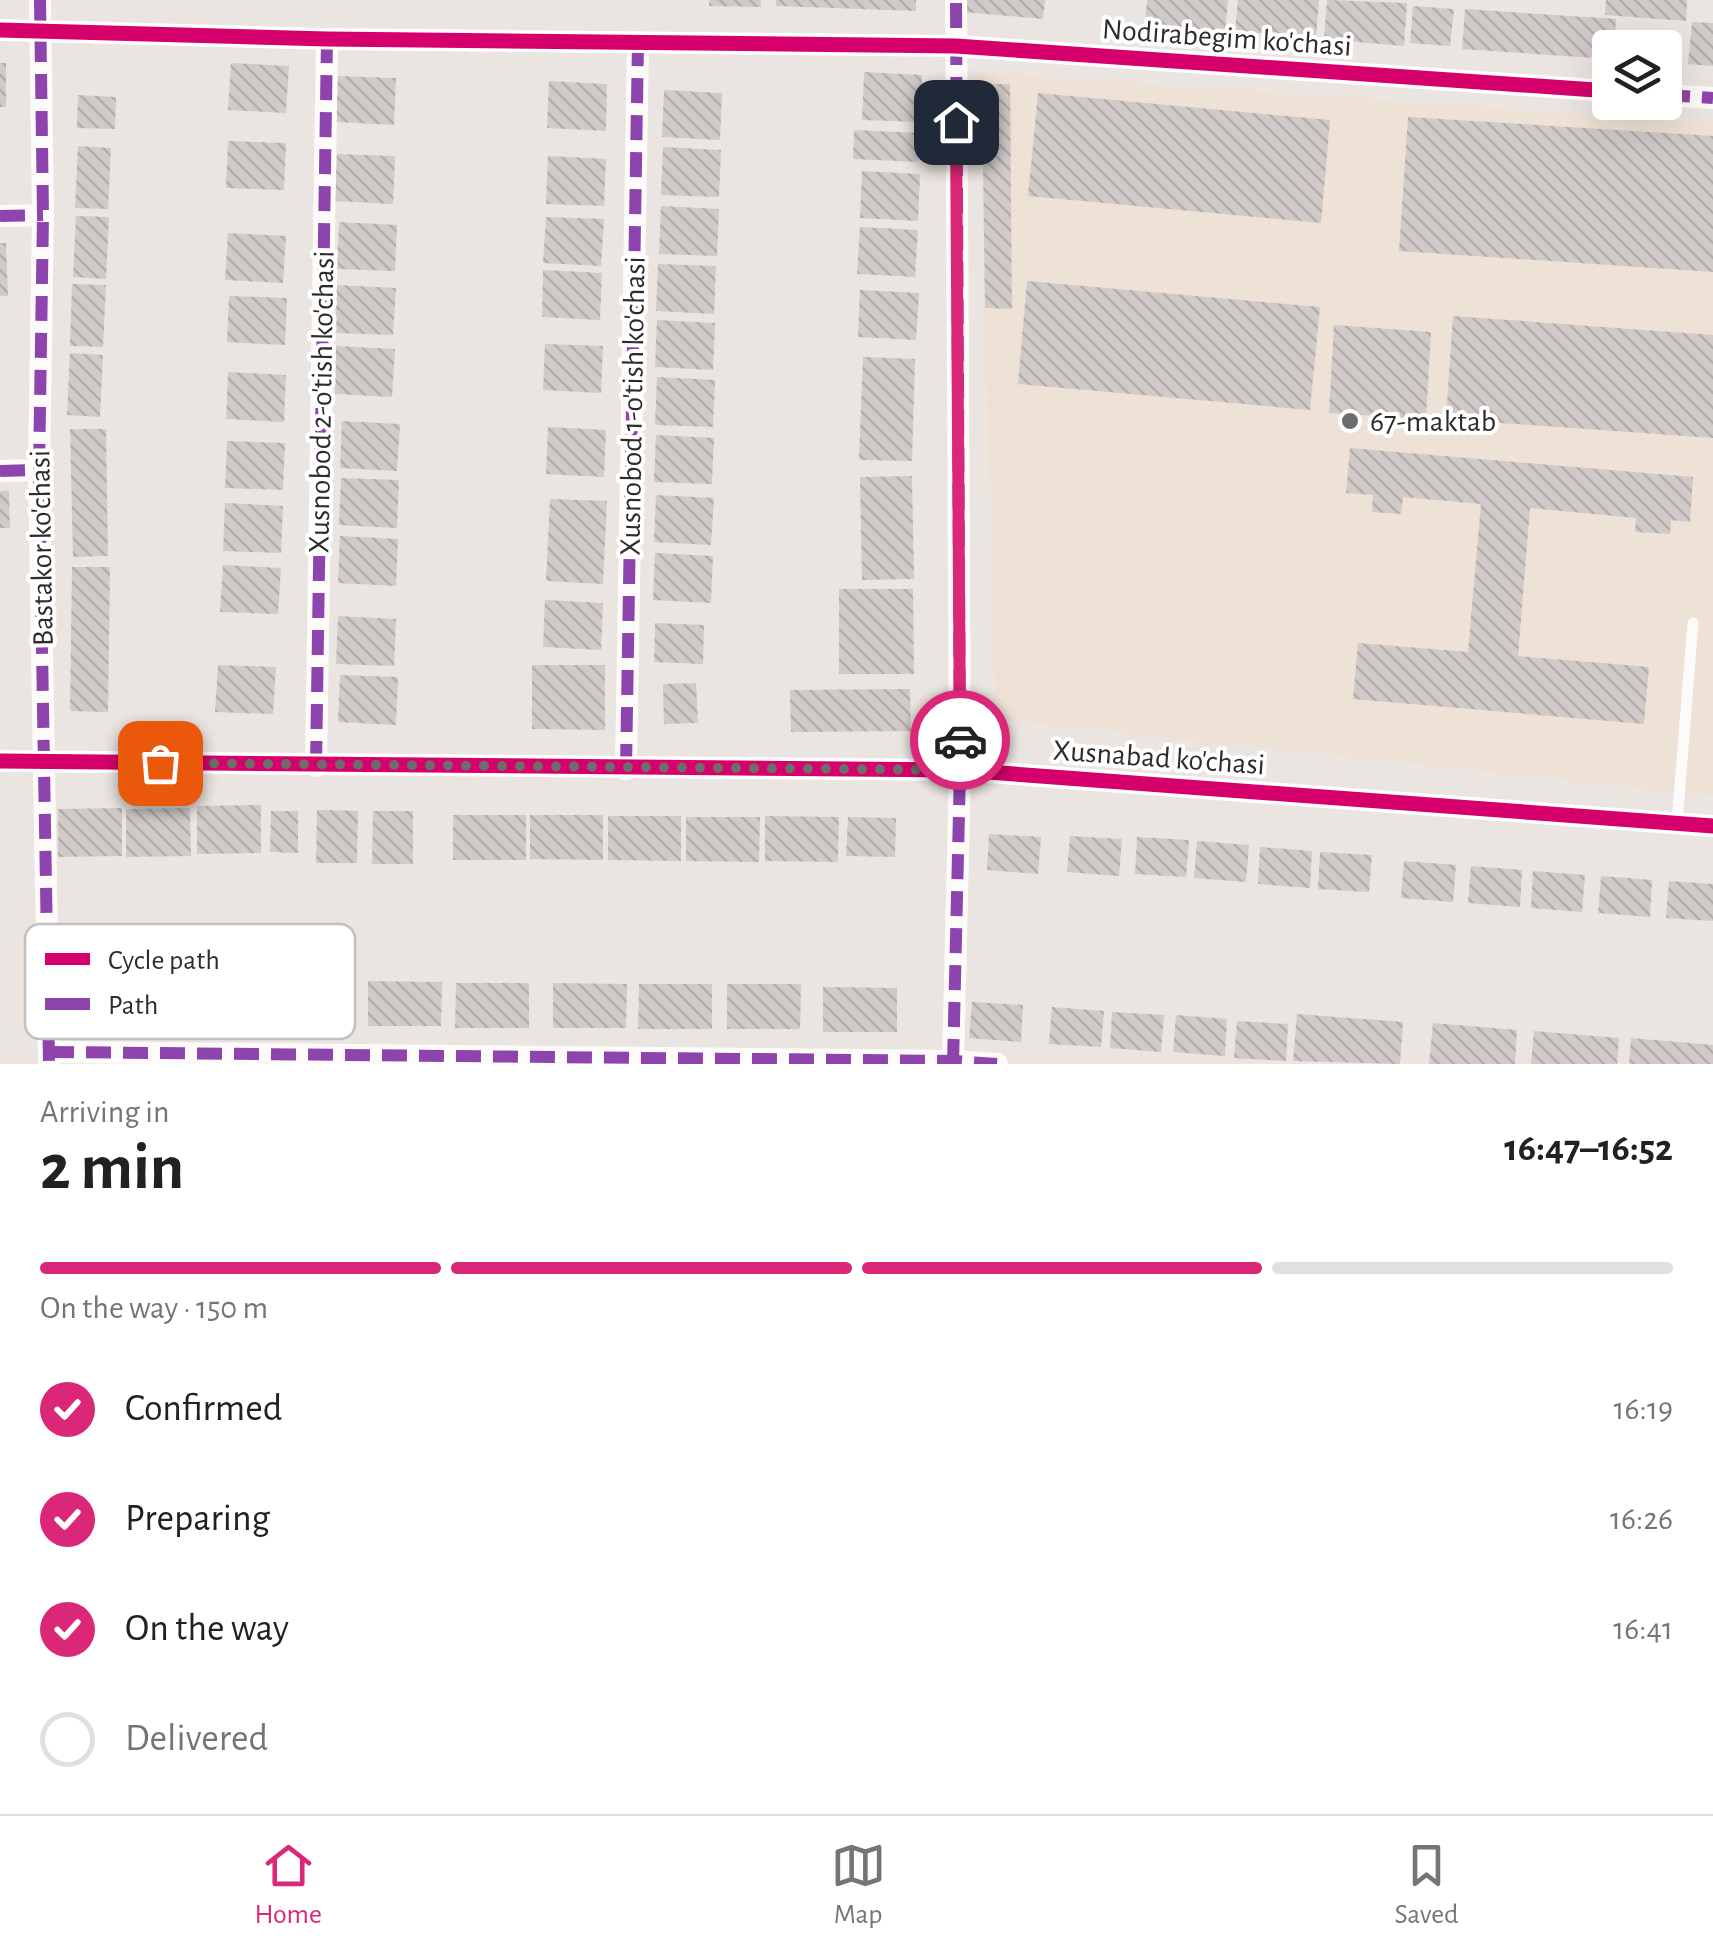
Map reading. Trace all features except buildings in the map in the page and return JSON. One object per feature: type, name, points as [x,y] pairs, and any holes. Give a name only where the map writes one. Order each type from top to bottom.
[{"type":"street","name":"Bastakor ko'chasi","points":[[40,0],[40,470],[47,924]]},
{"type":"street","points":[[953,1062],[960,770],[956,0]]},
{"type":"street","name":"Nodirabegim ko'chasi","points":[[0,30],[327,39],[956,46],[1592,90]]},
{"type":"street","name":"Xusnobod 2-o'tish ko'chasi","points":[[316,766],[327,39]]},
{"type":"street","name":"Xusnobod 1-o'tish ko'chasi","points":[[626,769],[638,42]]},
{"type":"street","points":[[1682,96],[1713,98]]},
{"type":"street","points":[[0,216],[42,216]]},
{"type":"street","points":[[0,471],[40,470]]},
{"type":"street","name":"Xusnabad ko'chasi","points":[[0,761],[960,770],[1713,826]]},
{"type":"street","points":[[49,1058],[997,1064]]},
{"type":"lane","points":[[1676,823],[1693,623]]},
{"type":"shaded area","name":"67-maktab","points":[[978,72],[1592,115],[1592,120],[1713,123],[1713,796],[996,719]]},
{"type":"marked path","points":[[40,0],[43,215],[39,470],[47,924]]},
{"type":"marked path","points":[[953,1064],[960,770],[956,0]]},
{"type":"marked path","points":[[316,766],[327,39]]},
{"type":"marked path","points":[[626,769],[638,42]]},
{"type":"marked path","points":[[1682,96],[1713,98]]},
{"type":"marked path","points":[[0,216],[43,215]]},
{"type":"marked path","points":[[0,471],[39,470]]},
{"type":"marked path","points":[[49,1039],[49,1064]]},
{"type":"marked path","points":[[49,1052],[997,1064]]},
{"type":"cycle path","points":[[0,30],[327,39],[956,46],[1592,90]]},
{"type":"cycle path","points":[[0,761],[960,770],[1713,826]]},
{"type":"way so far","points":[[160,763],[960,770],[960,740]]},
{"type":"place","name":"67-maktab","points":[[1350,421]]},
{"type":"route","points":[[956,122],[960,740]]}]
